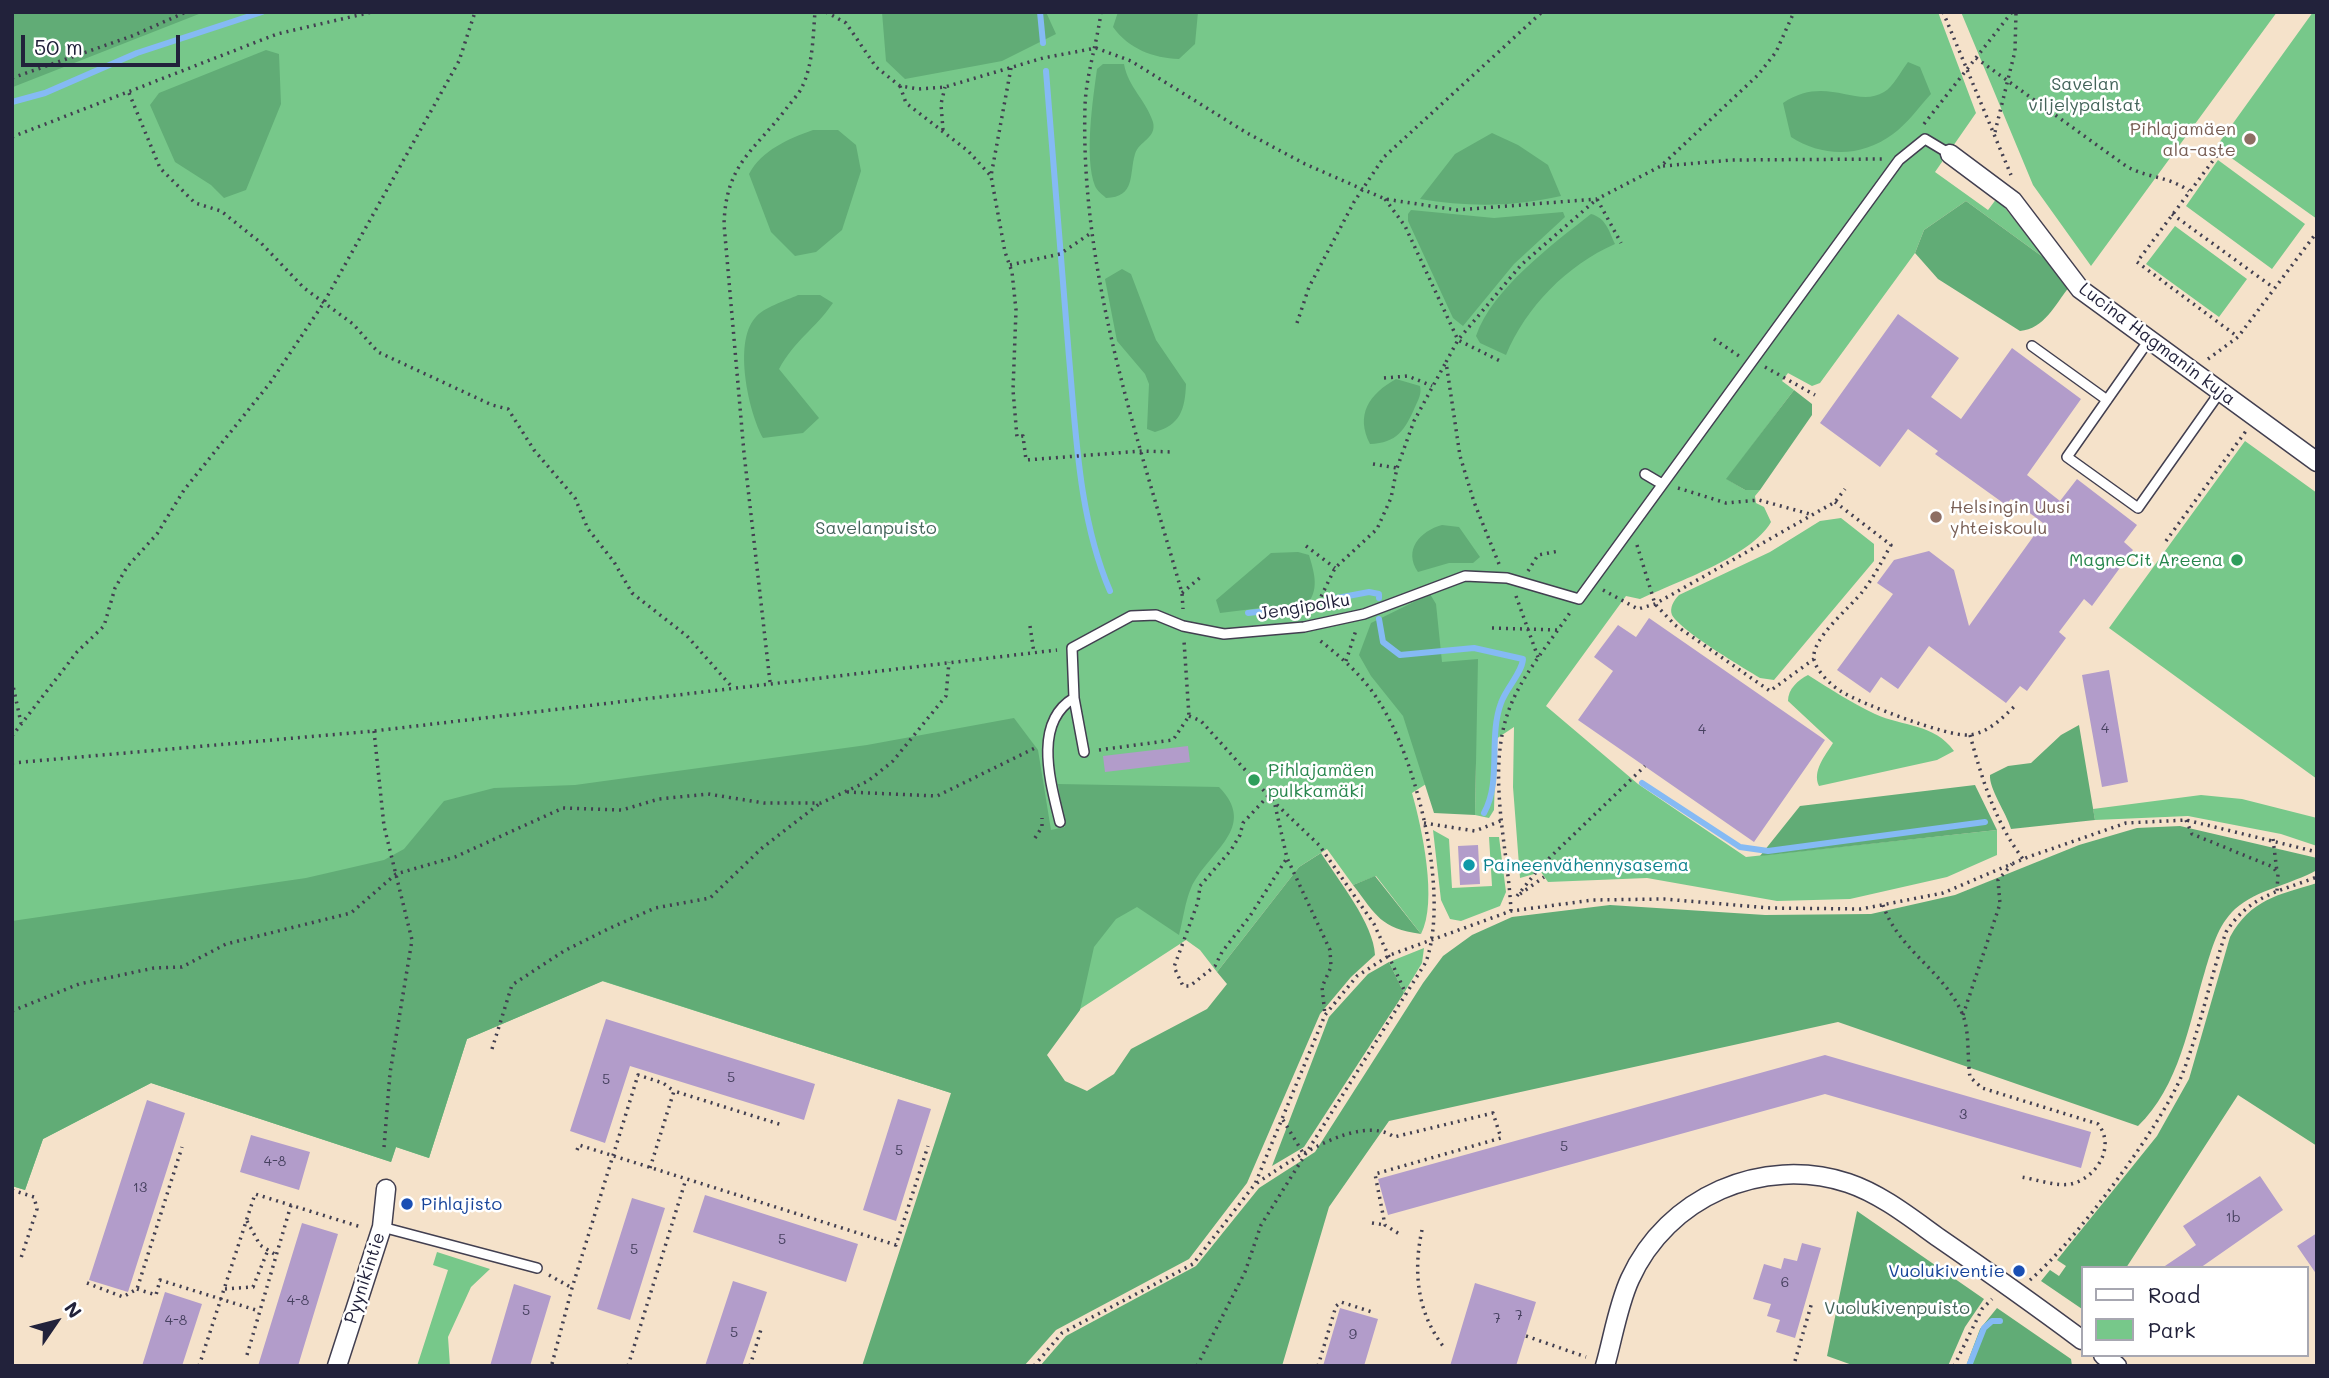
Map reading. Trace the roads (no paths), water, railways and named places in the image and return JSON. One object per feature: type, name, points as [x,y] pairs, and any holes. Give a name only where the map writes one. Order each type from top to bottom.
[{"type":"street","name":"Lucina Hagmanin kuja","points":[[1950,155],[2013,201],[2080,289],[2317,463]]},
{"type":"street","points":[[1605,1366],[1629,1281],[1643,1255],[1678,1214],[1714,1191],[1740,1181],[1803,1174],[1848,1183],[1890,1204],[2080,1339]]},
{"type":"street","name":"Pyynikintie","points":[[337,1366],[382,1227],[386,1189]]},
{"type":"lane","points":[[1646,474],[1662,484],[1899,160],[1925,139],[1950,155]]},
{"type":"lane","points":[[2149,340],[2067,457],[2138,508],[2220,391]]},
{"type":"lane","points":[[2032,346],[2107,400]]},
{"type":"lane","name":"Jengipolku","points":[[1074,698],[1072,648],[1131,616],[1156,615],[1183,626],[1224,634],[1304,627],[1364,614],[1465,576],[1507,578],[1579,598],[1662,484]]},
{"type":"lane","points":[[1060,822],[1047,760],[1053,721],[1065,704],[1074,698],[1084,752]]},
{"type":"lane","points":[[382,1227],[537,1268]]},
{"type":"waterway","points":[[12,102],[45,93],[137,53],[262,12]]},
{"type":"waterway","points":[[1040,12],[1043,43]]},
{"type":"waterway","points":[[1046,71],[1080,476],[1092,535],[1110,591]]},
{"type":"waterway","points":[[1332,599],[1369,592],[1379,594],[1379,598]]},
{"type":"waterway","points":[[1248,613],[1302,607]]},
{"type":"waterway","points":[[1379,619],[1383,642],[1400,655],[1474,648],[1523,659],[1520,670],[1503,697],[1497,716],[1494,773],[1484,813]]},
{"type":"waterway","points":[[1642,783],[1740,847],[1768,851],[1985,822]]},
{"type":"waterway","points":[[1969,1366],[1984,1328],[1992,1321],[2000,1321]]},
{"type":"place","name":"Pihlajamäen ala-aste","points":[[2250,139]]},
{"type":"place","name":"Helsingin Uusi yhteiskoulu","points":[[1936,517]]},
{"type":"place","name":"MagneCit Areena","points":[[2237,560]]},
{"type":"place","name":"Pihlajamäen pulkkamäki","points":[[1254,780]]},
{"type":"place","name":"Paineenvähennysasema","points":[[1469,865]]},
{"type":"place","name":"Pihlajisto","points":[[407,1204]]},
{"type":"place","name":"Vuolukiventie","points":[[2019,1271]]},
{"type":"park label","name":"Savelan viljelypalstat","points":[[2085,94]]},
{"type":"park label","name":"Savelanpuisto","points":[[876,528]]},
{"type":"park label","name":"Vuolukivenpuisto","points":[[1897,1308]]}]
